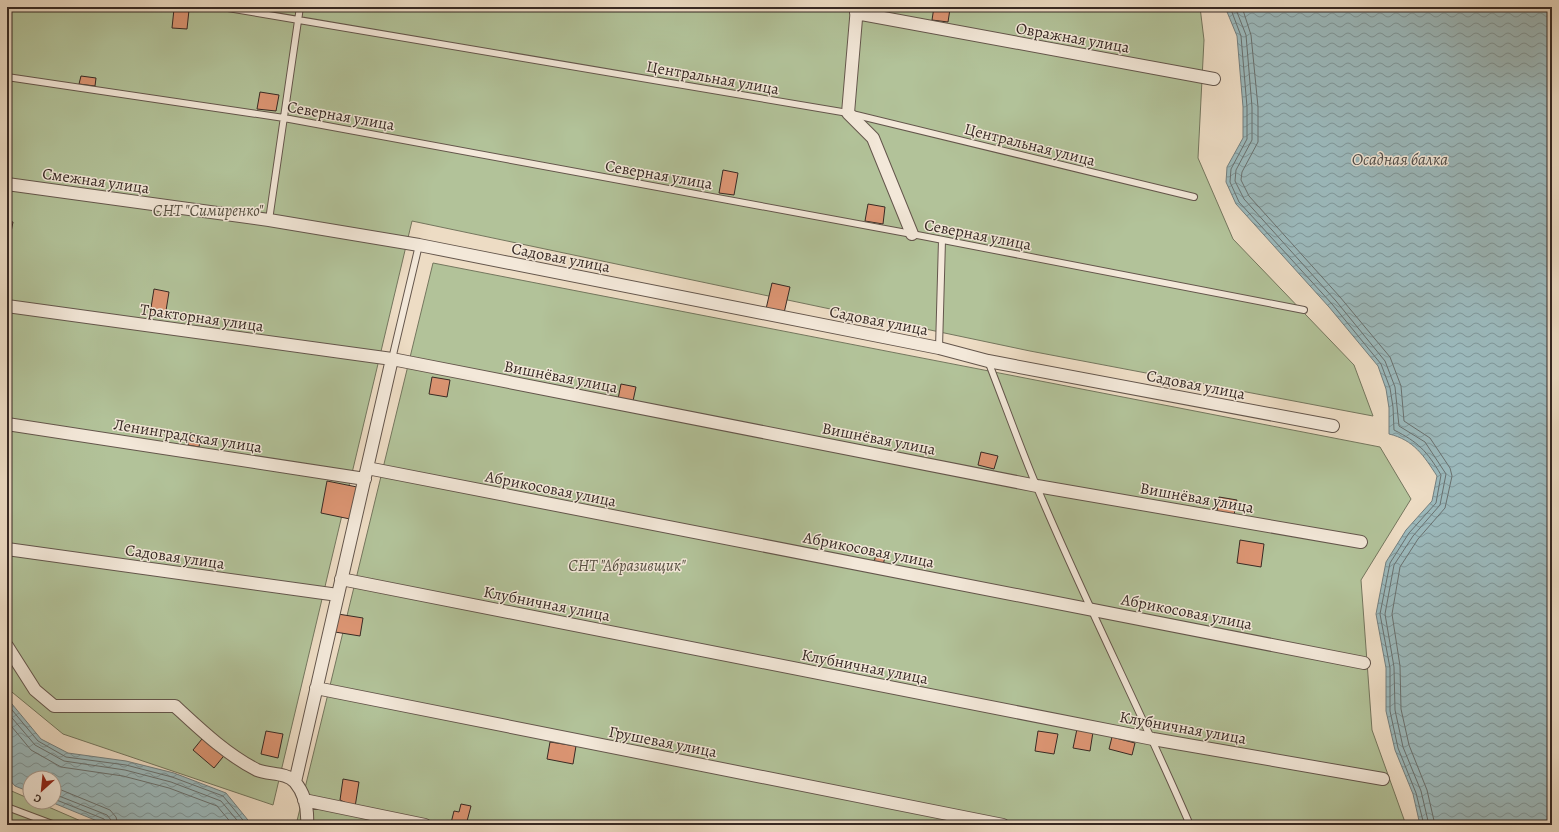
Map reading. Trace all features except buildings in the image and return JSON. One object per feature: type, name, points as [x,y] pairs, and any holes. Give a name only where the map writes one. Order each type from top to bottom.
[{"type":"street","name":"Овражная улица","points":[[856,10],[1214,79]]},
{"type":"street","points":[[856,10],[848,113],[873,138],[912,234]]},
{"type":"street","name":"Смежная улица","points":[[7,184],[269,220],[419,245]]},
{"type":"street","name":"Садовая улица","points":[[419,245],[939,348],[988,361],[1333,426]]},
{"type":"street","name":"Тракторная улица","points":[[7,306],[392,359]]},
{"type":"street","points":[[294,782],[392,359]]},
{"type":"street","name":"Вишнёвая улица","points":[[392,359],[1037,486],[1361,542]]},
{"type":"street","name":"Ленинградская улица","points":[[7,424],[366,474]]},
{"type":"street","name":"Абрикосовая улица","points":[[366,474],[1091,609],[1364,663]]},
{"type":"street","name":"Садовая улица","points":[[7,549],[338,595]]},
{"type":"street","name":"Клубничная улица","points":[[342,579],[1153,739],[1383,779]]},
{"type":"street","points":[[7,646],[35,690],[54,706],[175,706],[227,752],[258,770],[288,777],[294,782],[304,800],[308,812],[307,825]]},
{"type":"street","name":"Грушевая улица","points":[[316,688],[1003,825]]},
{"type":"street","points":[[304,800],[425,825]]},
{"type":"lane","name":"Центральная улица","points":[[222,7],[848,113],[1194,197]]},
{"type":"lane","points":[[269,220],[300,7]]},
{"type":"lane","name":"Северная улица","points":[[7,77],[284,118],[912,234],[1304,310]]},
{"type":"lane","points":[[939,348],[942,240]]},
{"type":"lane","points":[[392,359],[419,245]]},
{"type":"lane","points":[[988,361],[1037,486],[1091,609],[1153,739],[1190,825]]},
{"type":"lane","points":[[7,807],[55,825]]},
{"type":"green space","name":"СНТ \"Симиренко\"","points":[[7,7],[1200,7],[1204,40],[1198,158],[1233,239],[1354,365],[1373,416],[1030,351],[412,221],[273,805],[63,734],[7,688]]},
{"type":"green space","name":"СНТ \"Абразивщик\"","points":[[433,263],[1380,447],[1411,499],[1361,580],[1372,730],[1406,825],[296,825]]},
{"type":"green space","points":[[7,789],[22,796],[22,810],[55,810],[90,825],[7,825]]},
{"type":"water","name":"Осадная балка","points":[[1225,7],[1552,7],[1552,825],[1420,825],[1413,794],[1395,750],[1386,711],[1386,668],[1376,614],[1386,562],[1406,530],[1432,501],[1437,476],[1418,450],[1405,440],[1389,434],[1389,408],[1386,389],[1378,366],[1329,307],[1236,204],[1226,182],[1227,167],[1243,138],[1243,107],[1237,36]]},
{"type":"water","points":[[7,698],[41,739],[68,753],[126,761],[174,773],[226,793],[252,825],[107,825],[62,807],[62,770],[22,770],[22,789],[15,786],[7,777]]}]
